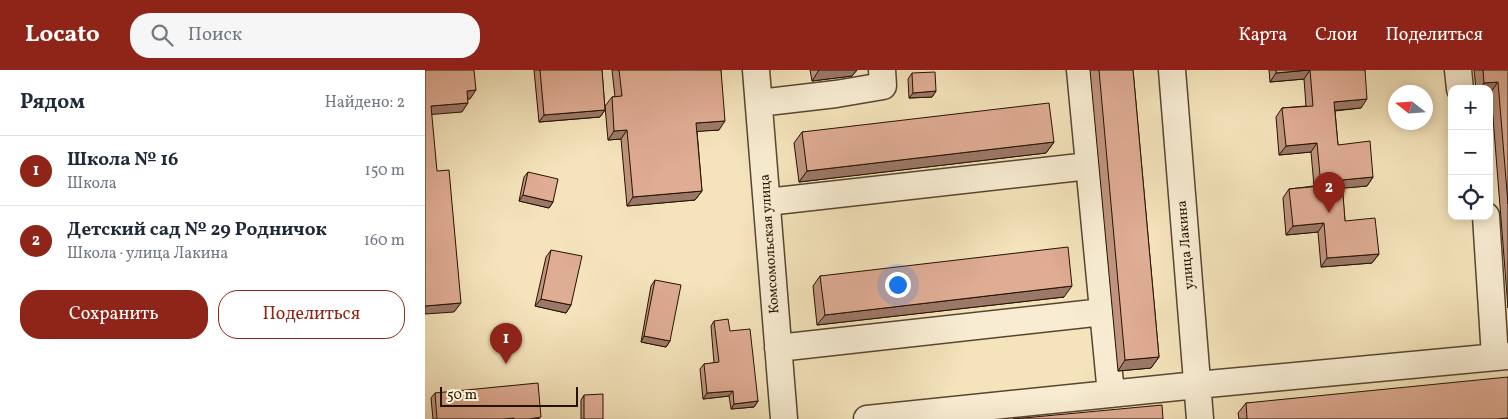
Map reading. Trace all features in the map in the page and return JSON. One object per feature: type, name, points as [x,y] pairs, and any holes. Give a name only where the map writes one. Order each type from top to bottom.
[{"type":"street","name":"Комсомольская улица","points":[[756,70],[784,419]]},
{"type":"street","points":[[759,103],[836,94],[883,86],[882,70]]},
{"type":"street","points":[[1080,70],[1111,394]]},
{"type":"street","name":"улица Лакина","points":[[1172,70],[1200,419]]},
{"type":"street","points":[[1458,70],[1460,85]]},
{"type":"street","points":[[767,202],[1089,166]]},
{"type":"street","points":[[867,419],[1197,385],[1502,357],[1486,220]]},
{"type":"street","points":[[778,348],[1103,312]]},
{"type":"building","points":[[425,70],[474,70],[476,90],[467,91],[468,103],[431,106],[437,171],[449,170],[461,303],[425,306]]},
{"type":"building","points":[[540,70],[602,70],[605,110],[544,115]]},
{"type":"building","points":[[619,70],[721,70],[725,121],[696,123],[702,191],[633,197],[627,130],[614,131],[612,97],[622,96]]},
{"type":"building","points":[[1099,70],[1133,70],[1159,357],[1125,360]]},
{"type":"building","points":[[1276,70],[1308,70],[1276,73]]},
{"type":"building","points":[[1310,70],[1365,70],[1367,99],[1334,102],[1338,145],[1370,141],[1373,177],[1342,180],[1345,221],[1375,218],[1379,254],[1327,258],[1324,223],[1293,226],[1289,189],[1321,186],[1317,143],[1286,146],[1282,108],[1313,106]]},
{"type":"building","points":[[1483,70],[1508,70],[1508,204],[1498,82],[1484,83]]},
{"type":"building","points":[[935,72],[936,91],[913,93],[912,73]]},
{"type":"building","points":[[1049,103],[1054,142],[807,171],[802,132]]},
{"type":"building","points":[[528,172],[558,179],[553,202],[523,195]]},
{"type":"building","points":[[1068,247],[1072,286],[825,315],[820,276]]},
{"type":"building","points":[[551,250],[582,256],[571,305],[541,299]]},
{"type":"building","points":[[655,280],[681,285],[670,341],[644,336]]},
{"type":"building","points":[[728,319],[730,331],[750,329],[758,401],[734,404],[733,391],[707,393],[704,364],[719,362],[714,321]]},
{"type":"building","points":[[1508,377],[1508,418],[1247,419],[1246,403]]},
{"type":"building","points":[[538,383],[541,417],[529,419],[437,419],[435,393]]},
{"type":"building","points":[[603,394],[603,419],[584,419],[584,395]]},
{"type":"building","points":[[1162,405],[1163,419],[1013,419]]},
{"type":"place","name":"Детский сад № 29 Родничок","points":[[1329,213]]},
{"type":"place","name":"Школа № 16","points":[[506,364]]}]
